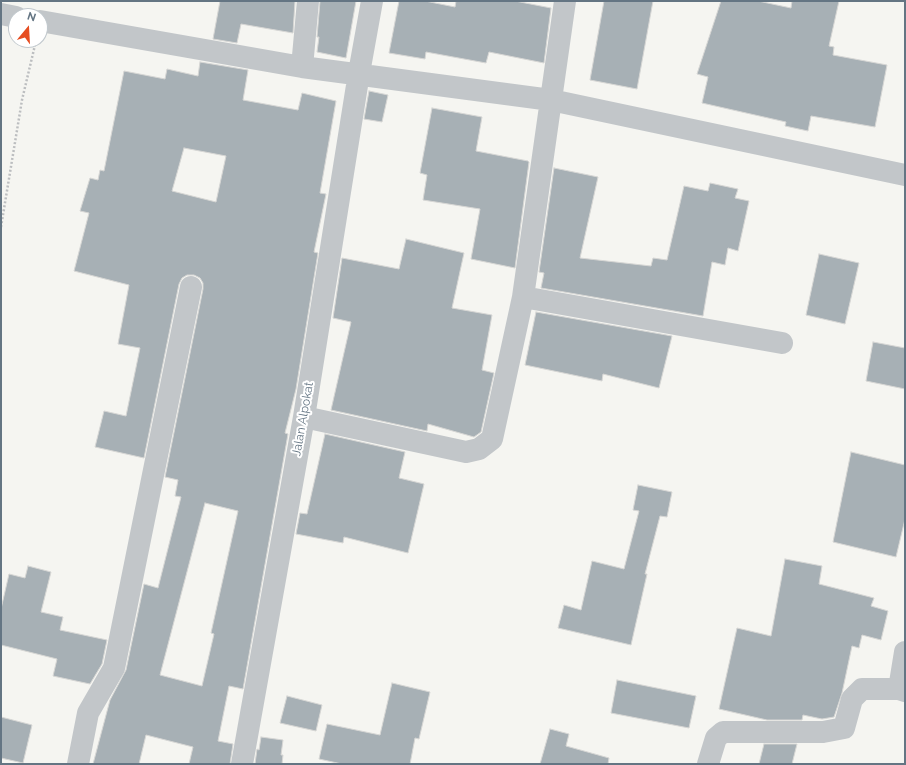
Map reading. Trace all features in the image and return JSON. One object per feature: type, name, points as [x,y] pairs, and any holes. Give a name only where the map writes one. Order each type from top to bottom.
[{"type":"street","points":[[302,67],[308,1]]},
{"type":"street","name":"Jalan Alpokat","points":[[242,764],[304,417],[372,1]]},
{"type":"street","points":[[304,417],[466,452],[479,449],[492,439],[523,297],[565,1]]},
{"type":"street","points":[[48,23],[302,67],[551,100],[905,175]]},
{"type":"street","points":[[78,764],[88,713],[114,668],[191,287]]},
{"type":"street","points":[[523,297],[782,343]]},
{"type":"street","points":[[708,764],[716,738],[723,732],[823,732],[844,728],[852,699],[862,689],[902,690],[905,652]]},
{"type":"path","points":[[1,227],[22,100],[34,48]]},
{"type":"building","points":[[220,1],[295,1],[293,33],[241,24],[237,43],[213,39]]},
{"type":"building","points":[[320,1],[356,1],[346,58],[317,52]]},
{"type":"building","points":[[399,1],[425,1],[455,7],[456,1],[515,1],[551,8],[544,63],[489,52],[486,63],[426,52],[425,59],[389,53]]},
{"type":"building","points":[[604,1],[653,1],[637,89],[590,80]]},
{"type":"building","points":[[721,1],[758,1],[791,8],[792,1],[839,1],[829,46],[834,47],[833,55],[887,65],[875,127],[811,116],[808,131],[785,126],[786,122],[702,103],[708,77],[697,74]]},
{"type":"building","points":[[200,62],[248,70],[243,100],[298,110],[302,93],[336,101],[320,193],[326,194],[314,252],[318,253],[296,389],[285,433],[288,434],[243,689],[229,686],[218,741],[233,744],[230,764],[189,764],[193,747],[146,735],[139,764],[93,764],[110,700],[126,670],[144,584],[158,588],[181,497],[175,496],[178,480],[165,477],[203,283],[200,278],[194,275],[187,275],[182,278],[179,284],[144,458],[95,447],[104,411],[126,416],[140,348],[118,344],[129,285],[74,271],[89,213],[80,211],[90,178],[98,180],[100,170],[104,171],[124,71],[165,79],[167,69],[198,76]],"holes":[[[184,148],[226,156],[216,202],[172,191]],[[205,503],[238,511],[211,633],[214,634],[202,686],[160,675]]]},
{"type":"building","points":[[369,91],[388,95],[382,122],[364,119]]},
{"type":"building","points":[[432,108],[482,117],[476,151],[529,162],[515,268],[471,259],[480,209],[423,200],[427,175],[420,173]]},
{"type":"building","points":[[554,168],[598,177],[580,258],[651,266],[653,258],[667,260],[684,186],[708,191],[710,183],[738,189],[735,198],[749,201],[738,251],[728,248],[725,265],[712,262],[703,316],[541,288],[544,273],[539,272]]},
{"type":"building","points":[[406,239],[464,253],[452,308],[492,315],[482,370],[494,373],[481,432],[474,437],[428,424],[427,431],[331,410],[351,322],[333,318],[342,258],[399,269]]},
{"type":"building","points":[[819,254],[859,263],[845,324],[806,315]]},
{"type":"building","points":[[536,312],[672,336],[659,388],[603,374],[602,381],[525,365]]},
{"type":"building","points":[[873,342],[905,348],[905,389],[866,381]]},
{"type":"building","points":[[325,434],[405,452],[399,478],[424,484],[408,553],[344,537],[343,543],[296,534],[300,513],[307,514]]},
{"type":"building","points":[[851,452],[905,465],[905,519],[896,557],[833,542]]},
{"type":"building","points":[[638,485],[672,492],[667,517],[660,516],[645,574],[647,574],[631,645],[558,628],[564,605],[581,610],[592,561],[624,569],[639,511],[633,510]]},
{"type":"building","points":[[785,559],[822,566],[819,584],[874,598],[871,606],[888,611],[881,640],[862,635],[859,648],[852,646],[842,693],[834,717],[822,719],[803,715],[802,720],[767,720],[719,709],[737,628],[771,636]]},
{"type":"building","points":[[28,566],[51,572],[41,612],[63,617],[60,630],[107,640],[102,664],[90,684],[53,676],[57,659],[1,645],[1,609],[9,574],[25,578]]},
{"type":"building","points":[[617,680],[696,696],[689,728],[611,713]]},
{"type":"building","points":[[392,683],[430,692],[419,739],[415,738],[410,764],[342,764],[319,759],[327,724],[380,735]]},
{"type":"building","points":[[287,696],[322,705],[316,731],[280,723]]},
{"type":"building","points":[[1,717],[32,725],[23,763],[1,758]]},
{"type":"building","points":[[550,729],[569,734],[566,746],[609,758],[608,764],[540,764]]},
{"type":"building","points":[[261,737],[283,740],[281,755],[283,755],[282,764],[255,764],[257,749],[259,750]]},
{"type":"building","points":[[764,744],[797,744],[792,764],[759,764]]}]
